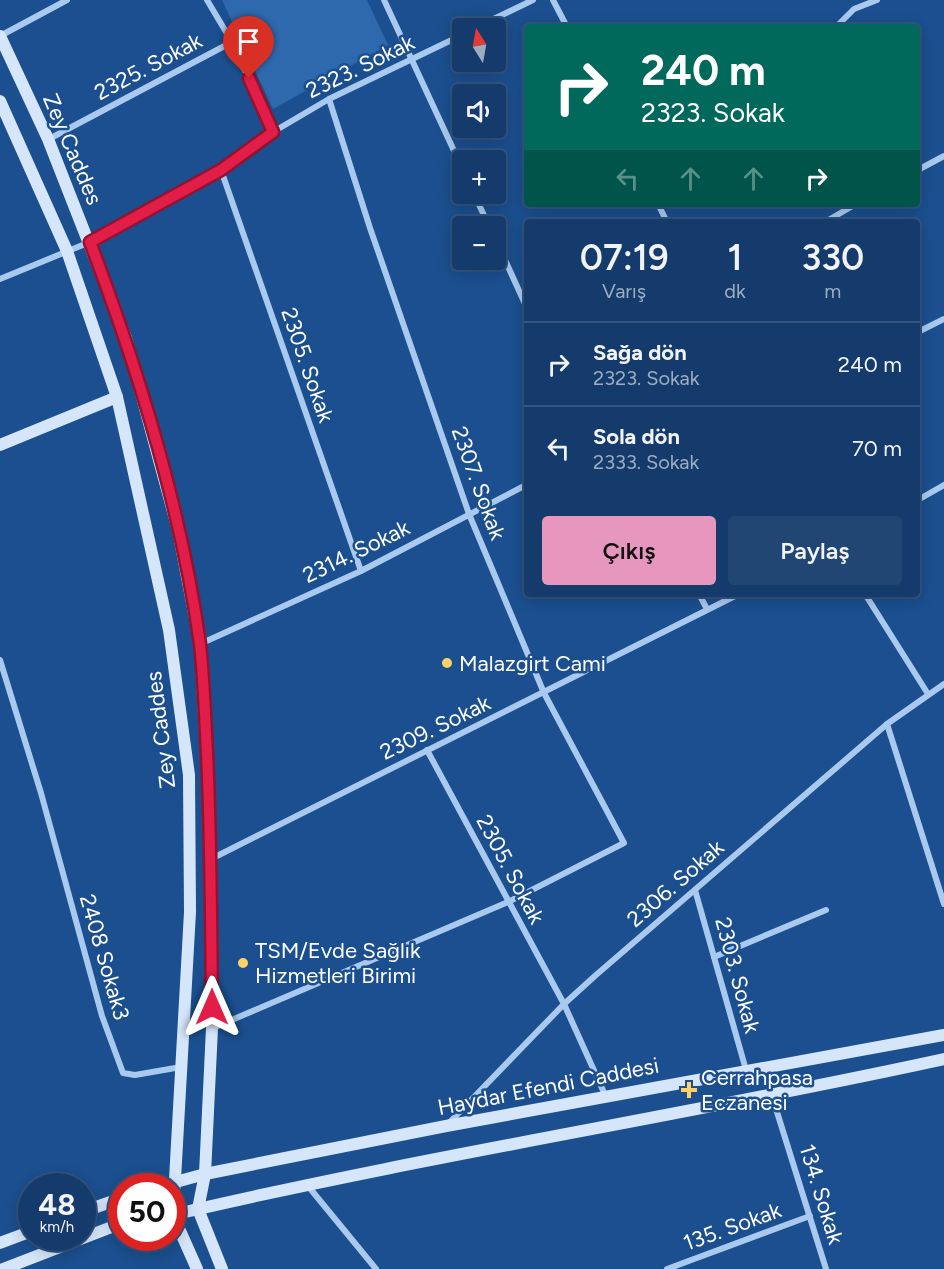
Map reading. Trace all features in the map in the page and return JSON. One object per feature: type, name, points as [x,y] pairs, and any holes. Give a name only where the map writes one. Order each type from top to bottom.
[{"type":"main road","name":"Zey Caddes","points":[[0,36],[48,139],[126,338],[178,530],[200,644],[211,859],[212,1028],[205,1174],[198,1209]]},
{"type":"main road","name":"Zey Caddes","points":[[0,102],[67,251],[117,398],[169,630],[189,775],[190,912],[175,1173]]},
{"type":"main road","points":[[0,446],[117,398]]},
{"type":"main road","name":"Haydar Efendi Caddesi","points":[[186,1180],[446,1126],[944,1035]]},
{"type":"main road","points":[[186,1212],[307,1184],[772,1096],[944,1059]]},
{"type":"main road","points":[[198,1209],[222,1269]]},
{"type":"main road","points":[[3,1269],[108,1228]]},
{"type":"main road","points":[[0,1243],[18,1236]]},
{"type":"main road","name":"Zey Caddes","points":[[186,1244],[197,1269]]},
{"type":"street","points":[[0,36],[67,0]]},
{"type":"street","points":[[207,0],[232,42],[273,132]]},
{"type":"street","points":[[384,0],[454,150]]},
{"type":"street","points":[[493,18],[520,3],[532,0]]},
{"type":"street","points":[[553,0],[565,24]]},
{"type":"street","points":[[839,24],[854,9],[876,0]]},
{"type":"street","name":"2323. Sokak","points":[[0,279],[90,242],[221,170],[273,132],[329,99],[452,40]]},
{"type":"street","name":"2325. Sokak","points":[[48,139],[232,42]]},
{"type":"street","name":"2307. Sokak","points":[[329,99],[370,228],[469,514],[544,693],[624,843],[508,902]]},
{"type":"street","points":[[920,169],[944,156]]},
{"type":"street","name":"2305. Sokak","points":[[221,170],[361,572]]},
{"type":"street","points":[[830,219],[851,207]]},
{"type":"street","points":[[506,262],[524,302]]},
{"type":"street","points":[[920,331],[944,319]]},
{"type":"street","points":[[920,499],[944,485]]},
{"type":"street","name":"2314. Sokak","points":[[200,644],[361,572],[524,486]]},
{"type":"street","points":[[701,597],[707,609]]},
{"type":"street","name":"2309. Sokak","points":[[211,859],[733,597]]},
{"type":"street","points":[[867,597],[928,694]]},
{"type":"street","name":"2408 Sokak3","points":[[0,660],[41,793],[102,1016],[123,1073],[135,1075],[181,1067]]},
{"type":"street","name":"2306. Sokak","points":[[446,1126],[564,1004],[887,724],[944,684]]},
{"type":"street","points":[[887,724],[944,904]]},
{"type":"street","name":"2305. Sokak","points":[[427,750],[564,1004],[606,1096]]},
{"type":"street","name":"2303. Sokak","points":[[695,890],[746,1070]]},
{"type":"street","points":[[212,1028],[508,902]]},
{"type":"street","points":[[714,957],[826,910]]},
{"type":"street","name":"134. Sokak","points":[[772,1096],[826,1269]]},
{"type":"street","points":[[307,1184],[376,1269]]},
{"type":"street","name":"135. Sokak","points":[[667,1269],[810,1216]]},
{"type":"shaded area","points":[[222,0],[367,0],[388,45],[273,109]]},
{"type":"place","name":"Malazgirt Cami","points":[[447,663]]},
{"type":"place","name":"TSM/Evde Sağlık Hizmetleri Birimi","points":[[243,963]]},
{"type":"place","name":"Cerrahpasa Eczanesi","points":[[689,1090]]},
{"type":"route","points":[[212,1007],[210,820],[200,644],[178,530],[141,389],[126,338],[90,242],[221,170],[273,132],[249,78]]}]
